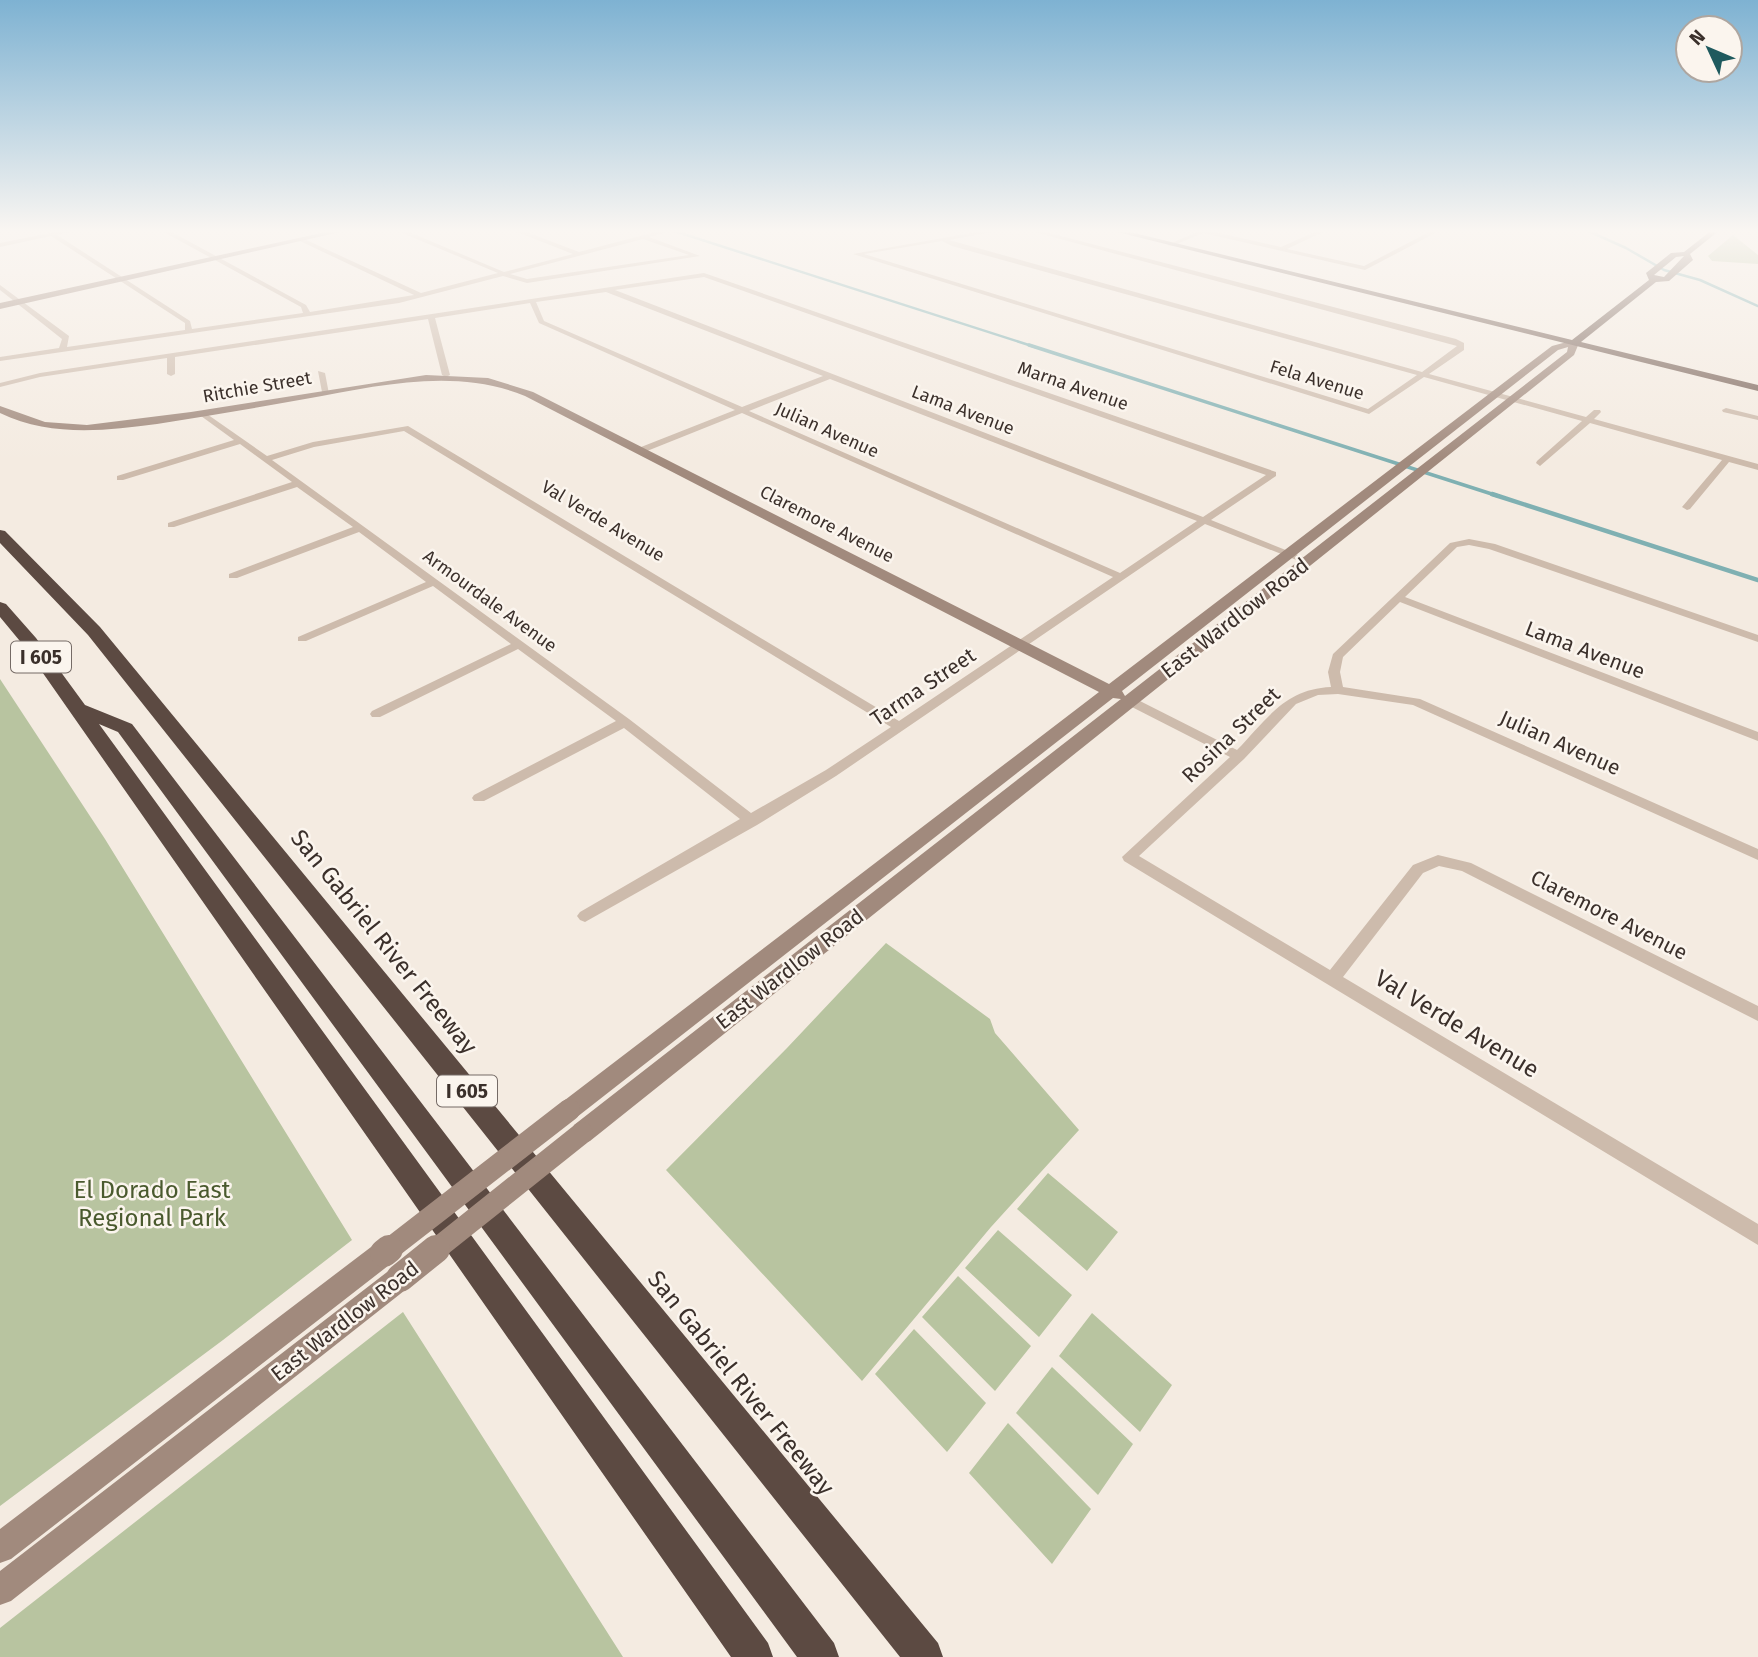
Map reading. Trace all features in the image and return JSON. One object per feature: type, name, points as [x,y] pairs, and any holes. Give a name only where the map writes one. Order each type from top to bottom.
[{"type":"highway","name":"San Gabriel River Freeway","points":[[0,534],[94,631],[925,1657]]},
{"type":"highway","name":"I 605","points":[[0,607],[30,642],[754,1657]]},
{"type":"highway","name":"I 605","points":[[77,709],[125,728],[820,1657]]},
{"type":"main road","points":[[1426,307],[1758,388]]},
{"type":"main road","name":"East Wardlow Road","points":[[0,1548],[1287,553],[1555,348],[1573,343],[1618,307]]},
{"type":"main road","name":"East Wardlow Road","points":[[0,1590],[1403,487],[1571,353],[1573,343]]},
{"type":"main road","name":"Ritchie Street","points":[[0,409],[39,424],[74,428],[125,425],[446,375]]},
{"type":"main road","name":"Claremore Avenue","points":[[446,375],[472,377],[513,386],[1130,701]]},
{"type":"street","points":[[26,307],[66,338],[62,350]]},
{"type":"street","points":[[165,307],[188,322],[189,331]]},
{"type":"street","points":[[304,307],[307,314]]},
{"type":"street","points":[[0,359],[349,307]]},
{"type":"street","points":[[0,385],[171,355],[489,307]]},
{"type":"street","name":"Julian Avenue","points":[[535,307],[541,322],[1121,578]]},
{"type":"street","name":"Lama Avenue","points":[[653,307],[1308,561]]},
{"type":"street","name":"Marna Avenue","points":[[796,307],[1273,474]]},
{"type":"street","name":"Fela Avenue","points":[[1029,307],[1369,412],[1422,376]]},
{"type":"street","points":[[1177,307],[1529,405],[1539,412],[1586,422],[1725,461],[1758,473]]},
{"type":"street","points":[[1320,307],[1461,345],[1461,348],[1422,376]]},
{"type":"street","points":[[431,316],[446,375]]},
{"type":"street","points":[[171,355],[171,374]]},
{"type":"street","points":[[320,373],[326,392]]},
{"type":"street","points":[[639,451],[827,377]]},
{"type":"street","points":[[1726,410],[1758,418]]},
{"type":"street","points":[[1541,463],[1597,412]]},
{"type":"street","name":"Armourdale Avenue","points":[[204,414],[625,722],[752,821]]},
{"type":"street","name":"Val Verde Avenue","points":[[266,459],[313,445],[405,428],[899,726]]},
{"type":"street","points":[[120,478],[241,441]]},
{"type":"street","points":[[1725,461],[1758,467]]},
{"type":"street","points":[[1686,507],[1725,461]]},
{"type":"street","name":"Tarma Street","points":[[585,916],[752,821],[831,772],[1273,474]]},
{"type":"street","points":[[171,525],[299,483]]},
{"type":"street","points":[[233,576],[360,528]]},
{"type":"street","points":[[1338,690],[1334,673],[1337,656],[1454,545],[1469,542],[1491,546],[1758,639]]},
{"type":"street","points":[[302,639],[434,582]]},
{"type":"street","name":"Lama Avenue","points":[[1398,598],[1758,737]]},
{"type":"street","points":[[376,714],[519,645]]},
{"type":"street","name":"Julian Avenue","points":[[1338,690],[1416,702],[1758,855]]},
{"type":"street","name":"Rosina Street","points":[[1129,858],[1239,756],[1292,701],[1316,691],[1338,690]]},
{"type":"street","name":"Claremore Avenue","points":[[1130,701],[1239,756]]},
{"type":"street","points":[[479,798],[625,722]]},
{"type":"street","name":"Val Verde Avenue","points":[[1129,858],[1758,1235]]},
{"type":"street","name":"Claremore Avenue","points":[[1333,978],[1418,869],[1438,860],[1466,867],[1758,1014]]},
{"type":"green space","name":"El Dorado East Regional Park","points":[[0,679],[105,839],[352,1240],[0,1506]]},
{"type":"green space","points":[[886,943],[990,1019],[995,1033],[1079,1130],[991,1227],[862,1381],[666,1170]]},
{"type":"green space","points":[[1048,1173],[1118,1232],[1087,1271],[1017,1209]]},
{"type":"green space","points":[[998,1230],[1072,1295],[1039,1337],[965,1268]]},
{"type":"green space","points":[[958,1276],[1031,1346],[995,1391],[922,1317]]},
{"type":"green space","points":[[403,1312],[623,1657],[0,1657],[0,1628]]},
{"type":"green space","points":[[1092,1313],[1172,1385],[1140,1432],[1059,1356]]},
{"type":"green space","points":[[914,1329],[986,1403],[947,1452],[875,1374]]},
{"type":"green space","points":[[1052,1367],[1133,1444],[1098,1495],[1016,1413]]},
{"type":"green space","points":[[1008,1423],[1091,1509],[1052,1564],[969,1473]]},
{"type":"waterway","points":[[912,307],[1035,347]]},
{"type":"waterway","points":[[1029,345],[1498,496]]},
{"type":"waterway","points":[[1492,494],[1758,580]]}]
